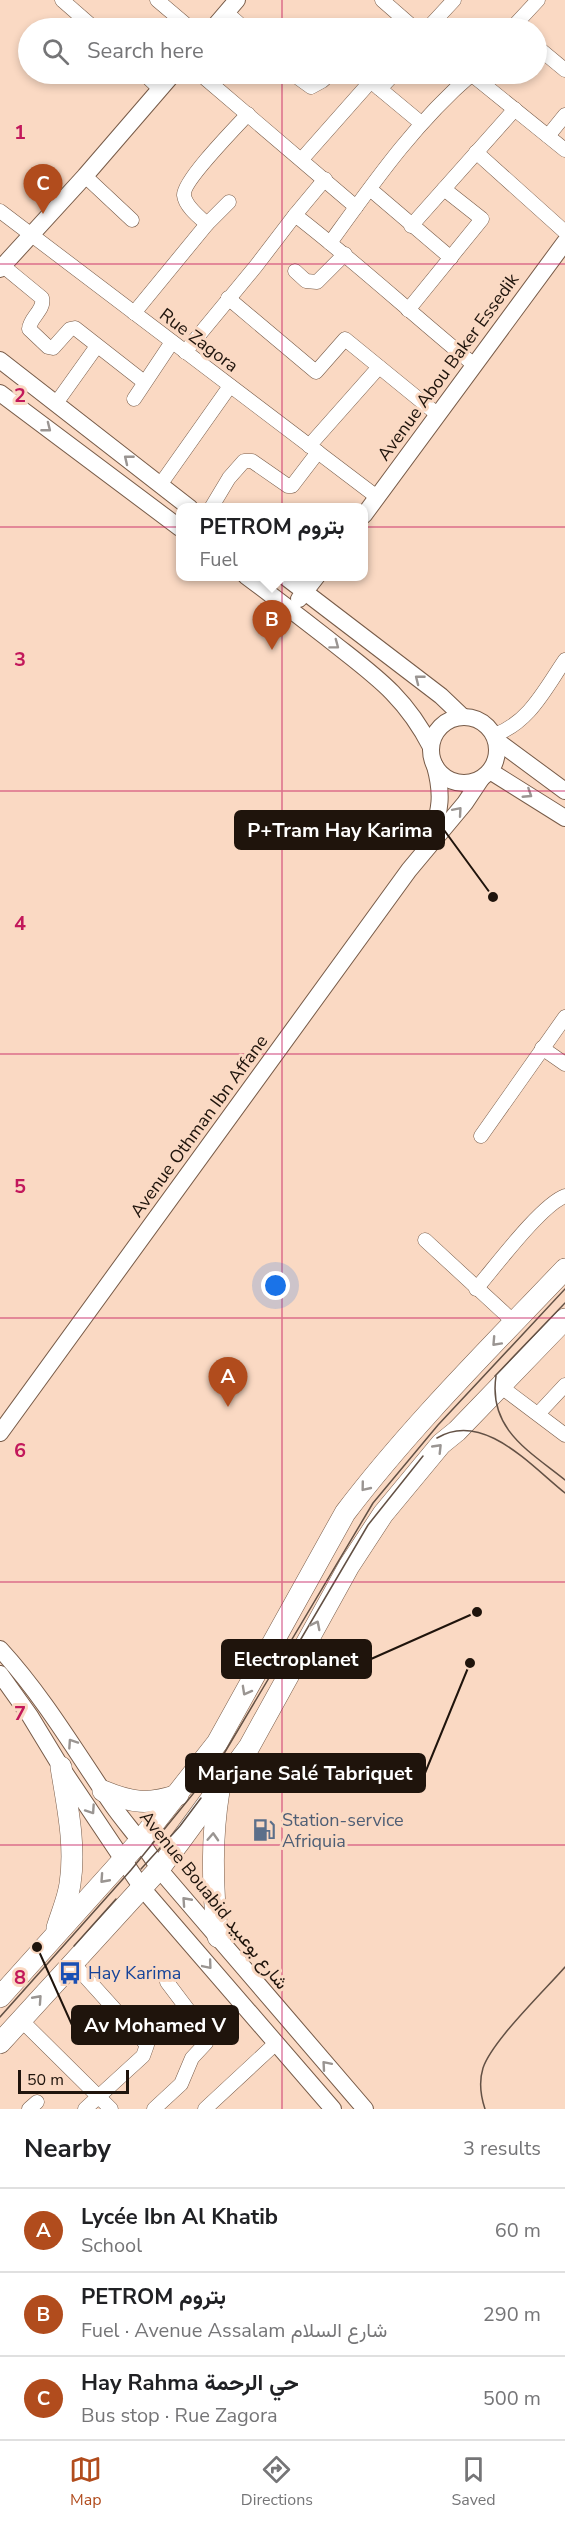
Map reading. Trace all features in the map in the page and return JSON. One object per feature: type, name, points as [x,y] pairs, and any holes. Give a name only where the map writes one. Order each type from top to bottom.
[{"type":"main road","points":[[0,1997],[140,1841],[217,1743],[345,1513],[384,1465],[565,1269]]},
{"type":"main road","points":[[0,2043],[159,1869],[249,1747],[338,1586],[383,1514],[441,1444],[565,1318]]},
{"type":"main road","points":[[54,1937],[70,1885],[72,1869],[71,1832],[61,1767]]},
{"type":"main road","points":[[218,1937],[212,1867],[214,1821],[220,1786]]},
{"type":"main road","points":[[103,1791],[136,1802],[160,1801],[178,1795]]},
{"type":"street","points":[[62,0],[83,18]]},
{"type":"street","points":[[157,0],[178,18]]},
{"type":"street","points":[[382,0],[403,18]]},
{"type":"street","points":[[437,18],[454,0]]},
{"type":"street","points":[[520,18],[530,3]]},
{"type":"street","points":[[222,18],[232,6]]},
{"type":"street","points":[[547,55],[565,70]]},
{"type":"street","points":[[155,84],[160,89]]},
{"type":"street","points":[[144,382],[73,327],[54,348],[48,347],[29,329],[30,322],[42,305],[42,298],[1,268],[164,84]]},
{"type":"street","points":[[212,84],[303,159],[356,207]]},
{"type":"street","points":[[303,159],[368,84]]},
{"type":"street","points":[[375,84],[421,123]]},
{"type":"street","points":[[330,243],[399,147],[459,84]]},
{"type":"street","points":[[484,84],[565,150]]},
{"type":"street","points":[[411,226],[515,109]]},
{"type":"street","points":[[207,224],[186,201],[185,188],[196,172],[248,114]]},
{"type":"street","points":[[548,136],[565,115]]},
{"type":"street","points":[[476,152],[565,232]]},
{"type":"street","points":[[85,176],[132,220]]},
{"type":"street","points":[[185,352],[325,179]]},
{"type":"street","points":[[370,189],[451,258]]},
{"type":"street","points":[[408,310],[482,219],[444,189]]},
{"type":"street","points":[[134,313],[207,224],[229,202]]},
{"type":"street","name":"Rue Zagora","points":[[0,211],[377,497]]},
{"type":"street","points":[[294,215],[345,254],[473,364]]},
{"type":"street","name":"Avenue Abou Baker Essedik","points":[[368,509],[565,242]]},
{"type":"street","points":[[294,271],[306,281],[317,282],[345,254]]},
{"type":"street","points":[[228,298],[316,372],[345,339],[437,414]]},
{"type":"street","points":[[134,399],[172,342]]},
{"type":"street","points":[[57,402],[97,346]]},
{"type":"street","points":[[0,360],[185,503]]},
{"type":"street","points":[[213,503],[229,478],[244,461],[252,460],[289,487],[295,484],[313,449],[379,367]]},
{"type":"street","points":[[160,485],[230,386]]},
{"type":"street","points":[[0,393],[176,525]]},
{"type":"street","points":[[253,581],[290,608],[397,695],[418,724],[431,747],[435,766],[444,776],[456,782],[469,783],[486,775],[497,754],[495,737]]},
{"type":"street","points":[[291,581],[441,696],[463,717],[483,723],[495,737],[565,791]]},
{"type":"street","points":[[290,608],[313,581]]},
{"type":"street","points":[[495,737],[513,727],[529,712],[565,660]]},
{"type":"street","points":[[431,747],[434,737],[443,725],[463,717]]},
{"type":"street","name":"Avenue Othman Ibn Affane","points":[[431,841],[440,805],[440,787],[435,766]]},
{"type":"street","points":[[486,775],[565,818]]},
{"type":"street","name":"Avenue Othman Ibn Affane","points":[[0,1433],[431,841],[486,775]]},
{"type":"street","points":[[481,1136],[565,1017]]},
{"type":"street","points":[[542,1048],[565,1064]]},
{"type":"street","points":[[476,1289],[542,1214],[554,1202],[565,1196]]},
{"type":"street","points":[[425,1240],[514,1322]]},
{"type":"street","points":[[538,1414],[565,1385]]},
{"type":"street","points":[[500,1386],[565,1435]]},
{"type":"street","name":"Avenue Bouabid شارع بوعبيد","points":[[0,1649],[43,1700],[103,1791],[159,1869],[365,2109]]},
{"type":"street","points":[[0,1674],[142,1888],[333,2109]]},
{"type":"street","points":[[72,1962],[147,2045],[144,2056],[86,2109]]},
{"type":"street","points":[[154,2109],[181,2084],[192,2058],[204,2046],[206,2035],[167,1982]]},
{"type":"street","points":[[20,2019],[111,2109]]},
{"type":"street","points":[[205,2109],[223,2104],[276,2044]]},
{"type":"tram line","points":[[0,2017],[131,1870],[219,1762],[373,1503],[438,1425],[565,1289]]},
{"type":"tram line","points":[[495,1376],[565,1303]]},
{"type":"tram line","points":[[496,1376],[495,1394],[498,1411],[505,1425],[525,1448],[565,1480]]},
{"type":"tram line","points":[[437,1438],[454,1431],[472,1431],[489,1436],[522,1456],[565,1493]]},
{"type":"tram line","points":[[288,1661],[368,1525],[423,1456]]},
{"type":"tram line","points":[[141,1869],[180,1826],[201,1798]]},
{"type":"tram line","points":[[74,1946],[116,1899]]},
{"type":"tram line","points":[[485,2109],[481,2078],[488,2057],[508,2030],[565,1967]]},
{"type":"place","name":"Hay Rahma حي الرحمة","points":[[43,214]]},
{"type":"place","name":"PETROM بتروم","points":[[272,650]]},
{"type":"place","name":"P+Tram Hay Karima","points":[[493,897]]},
{"type":"place","name":"Lycée Ibn Al Khatib","points":[[228,1407]]},
{"type":"place","name":"Electroplanet","points":[[477,1612]]},
{"type":"place","name":"Marjane Salé Tabriquet","points":[[470,1663]]},
{"type":"place","name":"Station-service Afriquia","points":[[264,1830]]},
{"type":"place","name":"Av Mohamed V","points":[[37,1947]]},
{"type":"place","name":"Hay Karima","points":[[70,1973]]}]
